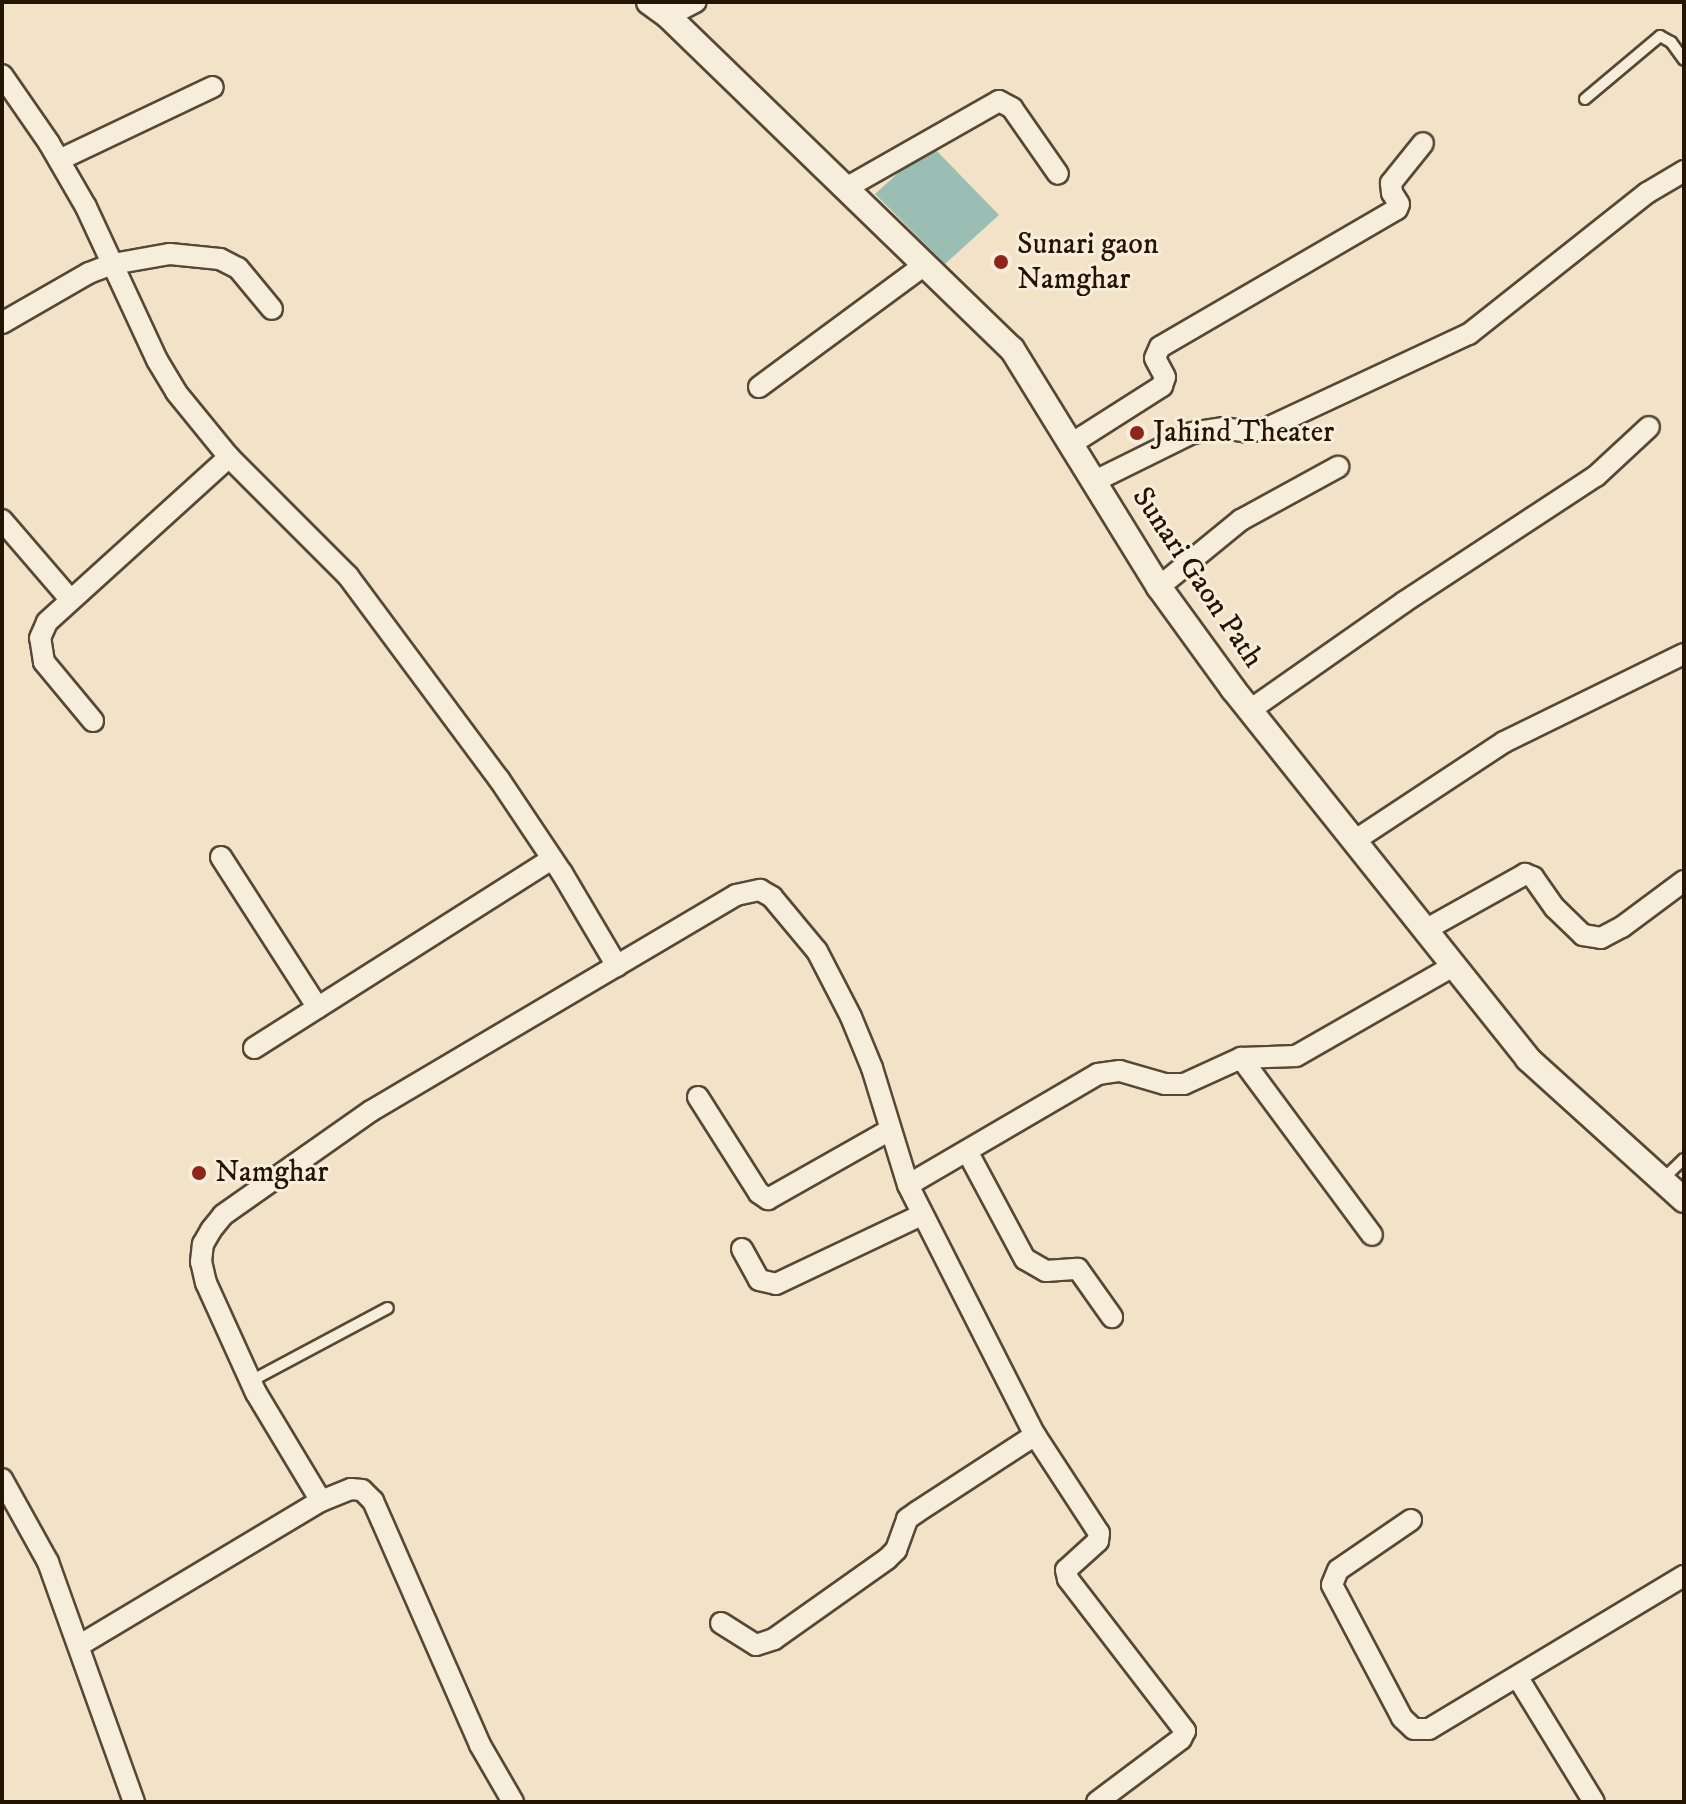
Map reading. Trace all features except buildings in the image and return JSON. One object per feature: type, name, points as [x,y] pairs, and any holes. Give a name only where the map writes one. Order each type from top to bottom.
[{"type":"street","points":[[659,9],[696,2]]},
{"type":"street","name":"Sunari Gaon Path","points":[[659,9],[1012,349],[1159,587],[1250,710],[1544,1076],[1684,1200]]},
{"type":"street","points":[[2,75],[59,160],[113,264],[157,360],[200,426],[348,576],[499,779],[617,966]]},
{"type":"street","points":[[59,160],[213,87]]},
{"type":"street","points":[[846,188],[999,101],[1012,108],[1058,174]]},
{"type":"street","points":[[1071,444],[1162,386],[1165,377],[1155,358],[1160,347],[1397,209],[1399,204],[1392,193],[1391,183],[1423,143]]},
{"type":"street","points":[[1093,482],[1192,433],[1224,428],[1248,432],[1267,428],[1469,334],[1647,193],[1684,171]]},
{"type":"street","points":[[2,323],[65,284],[113,264],[170,254],[220,259],[251,280],[272,309]]},
{"type":"street","points":[[759,387],[926,264]]},
{"type":"street","points":[[1250,710],[1449,571],[1586,484],[1649,427]]},
{"type":"street","points":[[93,721],[52,674],[39,650],[47,622],[229,457]]},
{"type":"street","points":[[1159,587],[1241,520],[1338,467]]},
{"type":"street","points":[[2,520],[70,599]]},
{"type":"street","points":[[1354,841],[1504,742],[1684,654]]},
{"type":"street","points":[[221,857],[318,1008]]},
{"type":"street","points":[[254,1048],[552,859]]},
{"type":"street","points":[[1425,930],[1525,874],[1533,877],[1555,908],[1583,935],[1601,938],[1622,927],[1684,881]]},
{"type":"street","points":[[321,1501],[282,1439],[251,1381],[206,1283],[201,1262],[203,1244],[223,1215],[371,1111],[736,895],[760,890],[772,897],[817,951],[851,1017],[872,1068],[908,1185],[921,1215],[1035,1435],[1099,1533],[1098,1541],[1066,1570],[1068,1579],[1185,1731],[1181,1739],[1097,1802]]},
{"type":"street","points":[[908,1185],[1098,1074],[1120,1071],[1165,1084],[1184,1084],[1241,1058],[1283,1058],[1308,1050],[1453,966]]},
{"type":"street","points":[[1241,1058],[1372,1235]]},
{"type":"street","points":[[698,1097],[759,1193],[768,1199],[890,1130]]},
{"type":"street","points":[[967,1151],[1025,1259],[1046,1271],[1071,1269],[1083,1273],[1112,1317]]},
{"type":"street","points":[[742,1249],[759,1280],[766,1285],[776,1284],[921,1215]]},
{"type":"street","points":[[721,1623],[756,1645],[774,1639],[887,1559],[896,1550],[907,1519],[1035,1435]]},
{"type":"street","points":[[2,1479],[48,1562],[134,1802]]},
{"type":"street","points":[[80,1645],[321,1501],[351,1489],[362,1490],[373,1501],[451,1684],[493,1772],[513,1802]]},
{"type":"street","points":[[1411,1520],[1338,1570],[1332,1585],[1402,1718],[1414,1729],[1429,1729],[1684,1576]]},
{"type":"street","points":[[1518,1678],[1594,1802]]},
{"type":"lane","points":[[1585,99],[1654,39],[1666,37],[1684,60]]},
{"type":"lane","points":[[1662,1180],[1684,1159]]},
{"type":"lane","points":[[251,1381],[388,1308]]},
{"type":"water","points":[[930,144],[999,215],[945,264],[875,194]]},
{"type":"place","name":"Sunari gaon Namghar","points":[[1001,262]]},
{"type":"place","name":"Jahind Theater","points":[[1137,433]]},
{"type":"place","name":"Namghar","points":[[199,1173]]}]
